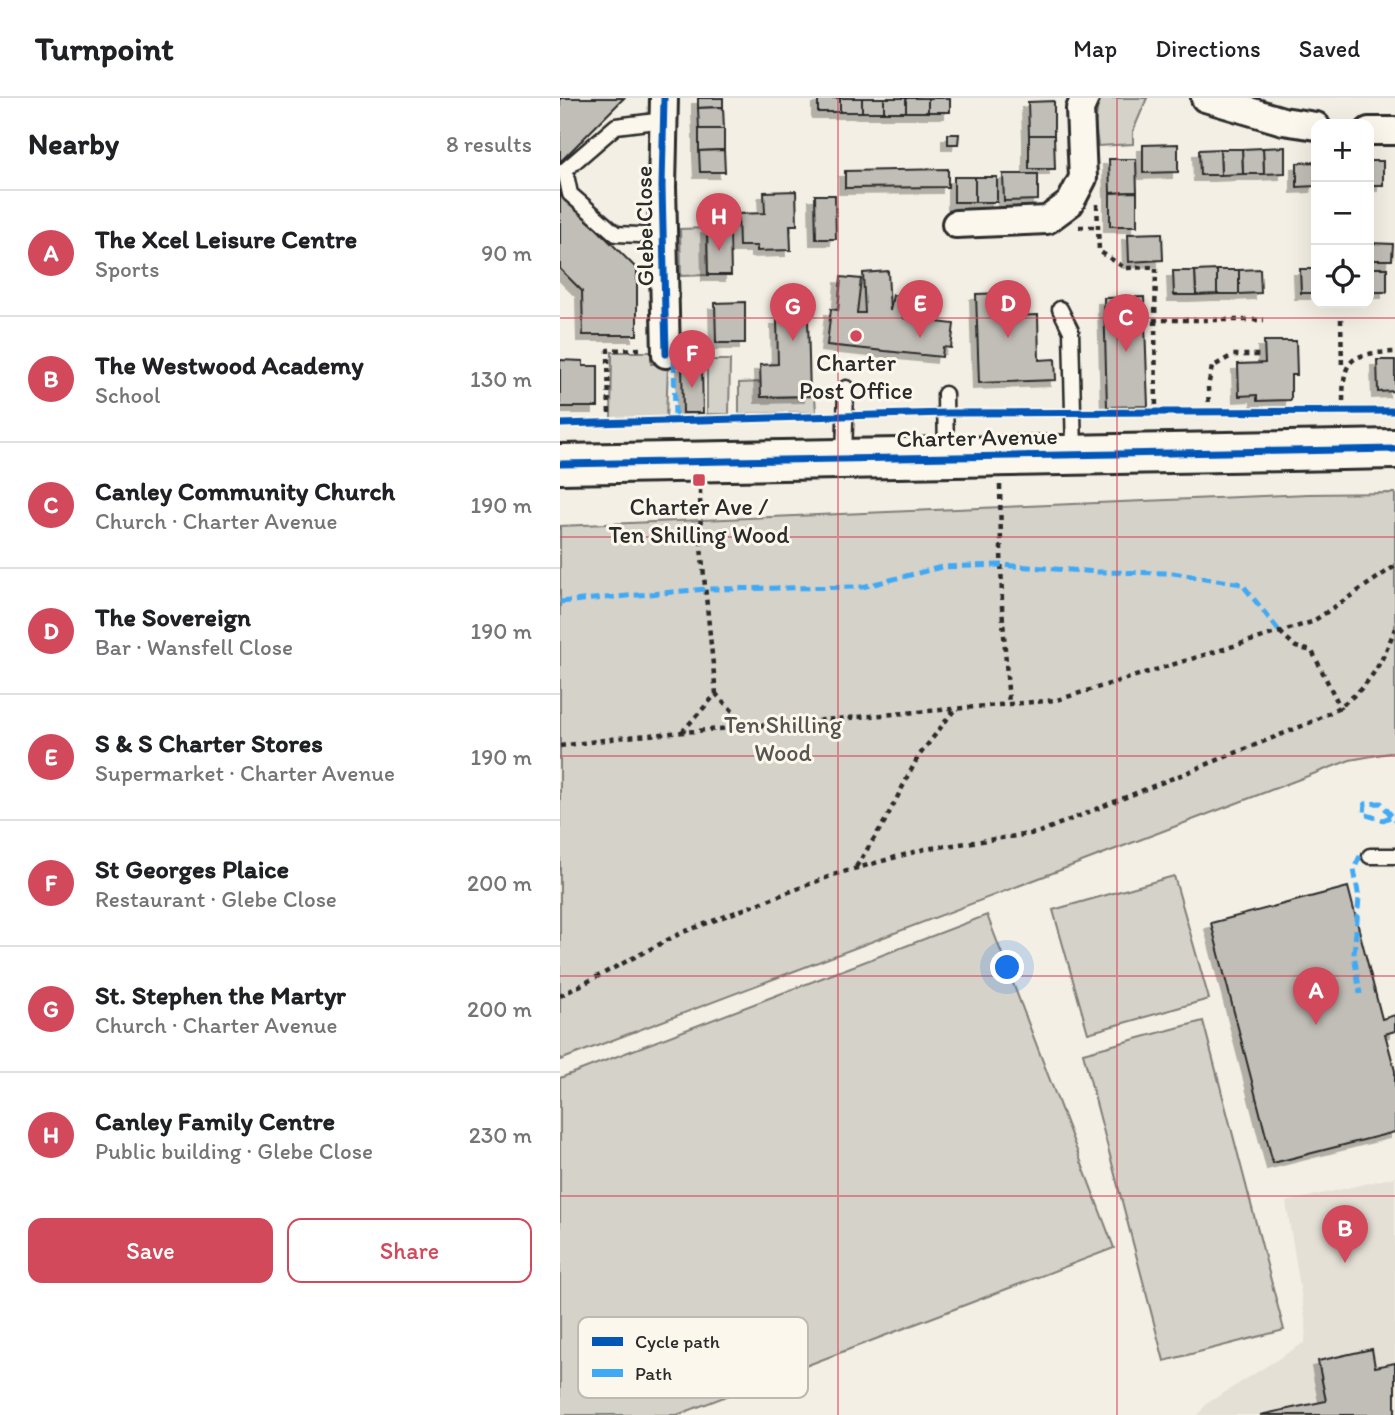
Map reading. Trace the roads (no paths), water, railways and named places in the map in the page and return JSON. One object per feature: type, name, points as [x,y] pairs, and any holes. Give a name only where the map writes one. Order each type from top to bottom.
[{"type":"street","points":[[956,224],[1047,220],[1070,203],[1083,178],[1080,109],[1085,98]]},
{"type":"street","points":[[1221,101],[1283,121],[1311,125]]},
{"type":"street","name":"Glebe Close","points":[[664,109],[666,351]]},
{"type":"street","points":[[1374,131],[1395,131]]},
{"type":"street","name":"Charter Avenue","points":[[560,464],[1395,449]]},
{"type":"lane","points":[[663,236],[616,234],[570,194],[565,183],[565,170],[616,126],[664,109]]},
{"type":"lane","points":[[1060,309],[1070,331],[1074,455]]},
{"type":"lane","points":[[844,459],[846,388]]},
{"type":"lane","points":[[946,394],[946,457]]},
{"type":"lane","points":[[1370,856],[1395,856]]},
{"type":"place","name":"Canley Family Centre","points":[[719,251]]},
{"type":"place","name":"Charter Post Office","points":[[856,336]]},
{"type":"place","name":"S & S Charter Stores","points":[[920,338]]},
{"type":"place","name":"The Sovereign","points":[[1008,338]]},
{"type":"place","name":"St. Stephen the Martyr","points":[[793,341]]},
{"type":"place","name":"Canley Community Church","points":[[1126,352]]},
{"type":"place","name":"St Georges Plaice","points":[[692,388]]},
{"type":"place","name":"Charter Ave / Ten Shilling Wood","points":[[699,480]]},
{"type":"place","name":"The Xcel Leisure Centre","points":[[1316,1025]]},
{"type":"place","name":"The Westwood Academy","points":[[1345,1263]]},
{"type":"park label","name":"Ten Shilling Wood","points":[[783,738]]}]
